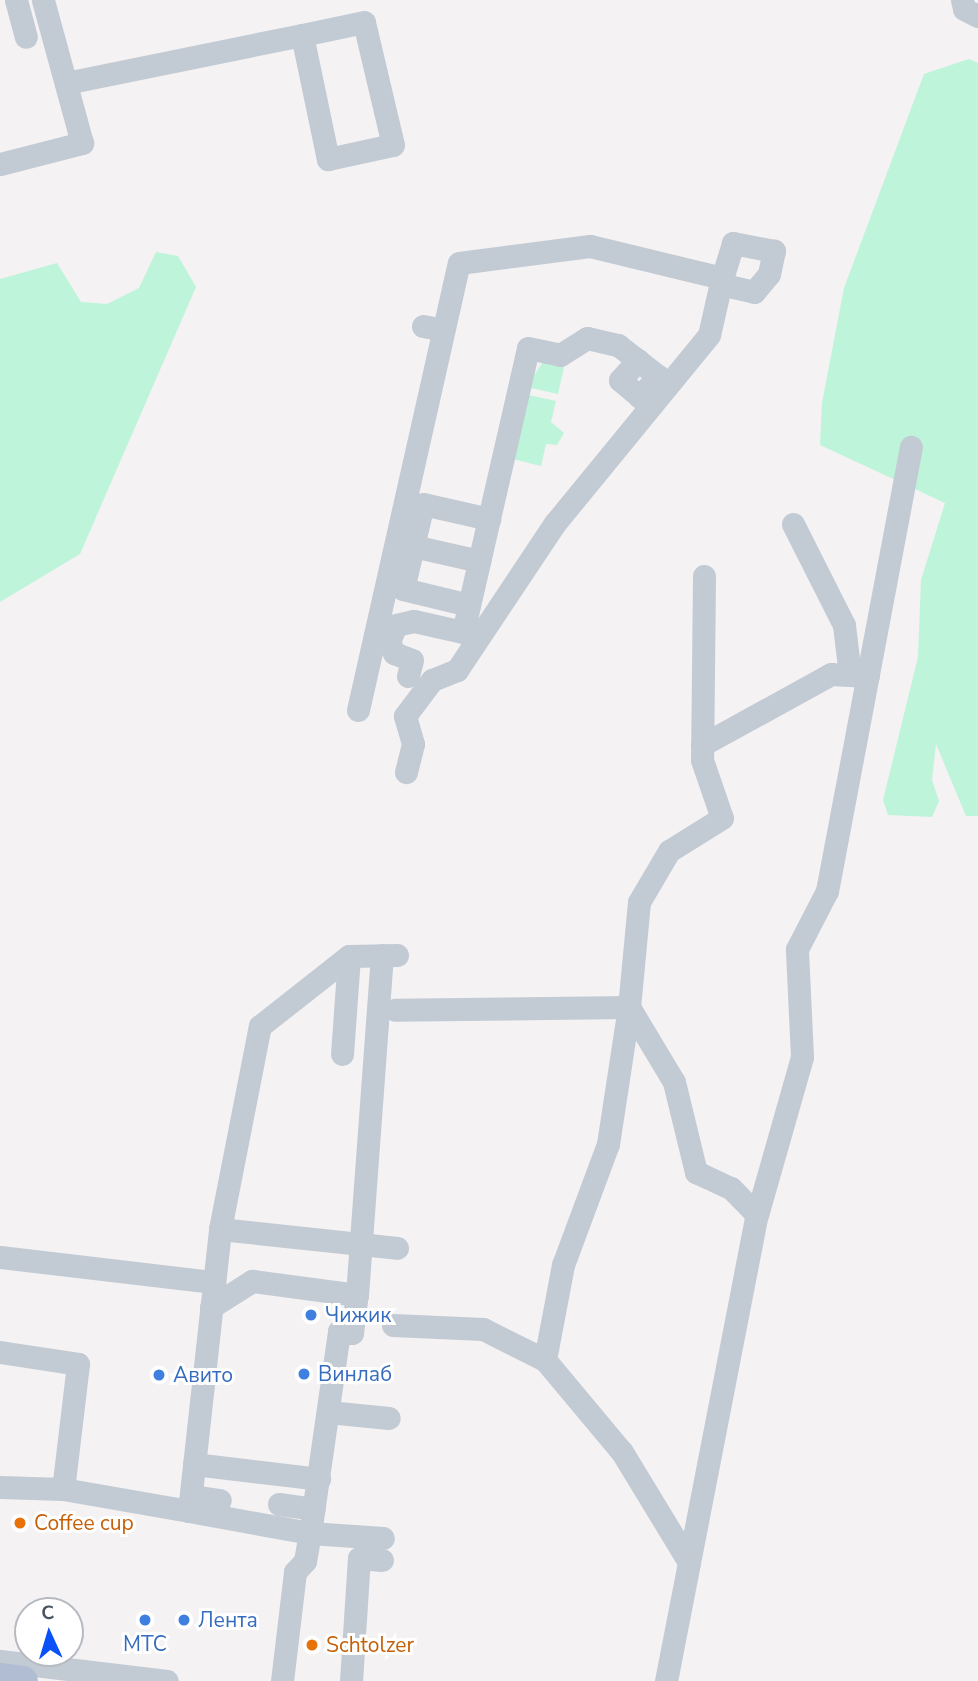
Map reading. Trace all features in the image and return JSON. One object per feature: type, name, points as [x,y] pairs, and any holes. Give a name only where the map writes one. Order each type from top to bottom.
[{"type":"main road","points":[[0,1678],[23,1681]]},
{"type":"street","points":[[16,0],[26,37]]},
{"type":"street","points":[[0,164],[82,143],[43,0]]},
{"type":"street","points":[[68,89],[302,35],[364,22],[393,145],[328,159],[302,35]]},
{"type":"street","points":[[358,710],[371,664],[433,328],[459,263],[590,246],[642,250],[721,281],[709,335],[555,523],[457,670],[441,671],[417,680],[371,664]]},
{"type":"street","points":[[417,680],[412,660],[394,653],[389,642],[396,625],[414,621],[463,632],[528,348],[560,355],[587,338],[618,345],[638,360]]},
{"type":"street","points":[[666,1681],[757,1215],[802,1057],[797,949],[827,891],[859,676],[911,447]]},
{"type":"street","points":[[469,605],[403,589],[423,504],[489,519]]},
{"type":"street","points":[[793,524],[844,625],[859,676]]},
{"type":"street","points":[[413,546],[479,561]]},
{"type":"street","points":[[545,1360],[563,1265],[608,1144],[629,1007],[639,902],[668,851],[722,818],[702,744],[704,576]]},
{"type":"street","points":[[407,772],[413,744],[405,716],[417,680],[432,661]]},
{"type":"street","points":[[702,744],[831,674],[859,676]]},
{"type":"street","points":[[190,1504],[220,1229],[260,1026],[349,956],[390,955],[352,1333],[339,1331],[305,1561],[295,1572],[282,1681]]},
{"type":"street","points":[[342,1054],[349,956]]},
{"type":"street","points":[[629,1007],[674,1082],[696,1172],[732,1188],[757,1215]]},
{"type":"street","points":[[395,1010],[629,1007]]},
{"type":"street","points":[[220,1229],[397,1248]]},
{"type":"street","points":[[0,1258],[214,1282]]},
{"type":"street","points":[[211,1307],[252,1281],[357,1295]]},
{"type":"street","points":[[393,1325],[482,1329],[545,1360],[622,1451],[689,1562]]},
{"type":"street","points":[[0,1352],[78,1364],[63,1489]]},
{"type":"street","points":[[328,1412],[389,1418]]},
{"type":"street","points":[[194,1464],[317,1492]]},
{"type":"street","points":[[0,1487],[63,1489],[190,1504],[382,1549],[359,1558],[351,1681]]},
{"type":"street","points":[[275,1493],[317,1492]]},
{"type":"street","points":[[190,1504],[220,1500]]},
{"type":"street","points":[[0,1661],[167,1681]]},
{"type":"green space","points":[[969,59],[978,63],[978,816],[966,816],[936,744],[932,780],[939,801],[932,817],[888,815],[883,800],[918,657],[921,580],[945,503],[820,445],[822,403],[844,288],[924,74]]},
{"type":"green space","points":[[156,252],[178,256],[196,287],[80,554],[0,602],[0,279],[57,263],[81,302],[107,304],[139,288]]},
{"type":"green space","points":[[543,362],[564,367],[558,394],[526,387]]},
{"type":"green space","points":[[524,394],[556,401],[551,422],[564,433],[557,445],[546,444],[541,466],[509,458]]},
{"type":"place","name":"Чижик","points":[[311,1315]]},
{"type":"place","name":"Винлаб","points":[[304,1374]]},
{"type":"place","name":"Авито","points":[[159,1375]]},
{"type":"place","name":"Coffee cup","points":[[20,1523]]},
{"type":"place","name":"МТС","points":[[145,1620]]},
{"type":"place","name":"Лента","points":[[184,1620]]},
{"type":"place","name":"Schtolzer","points":[[312,1645]]}]
